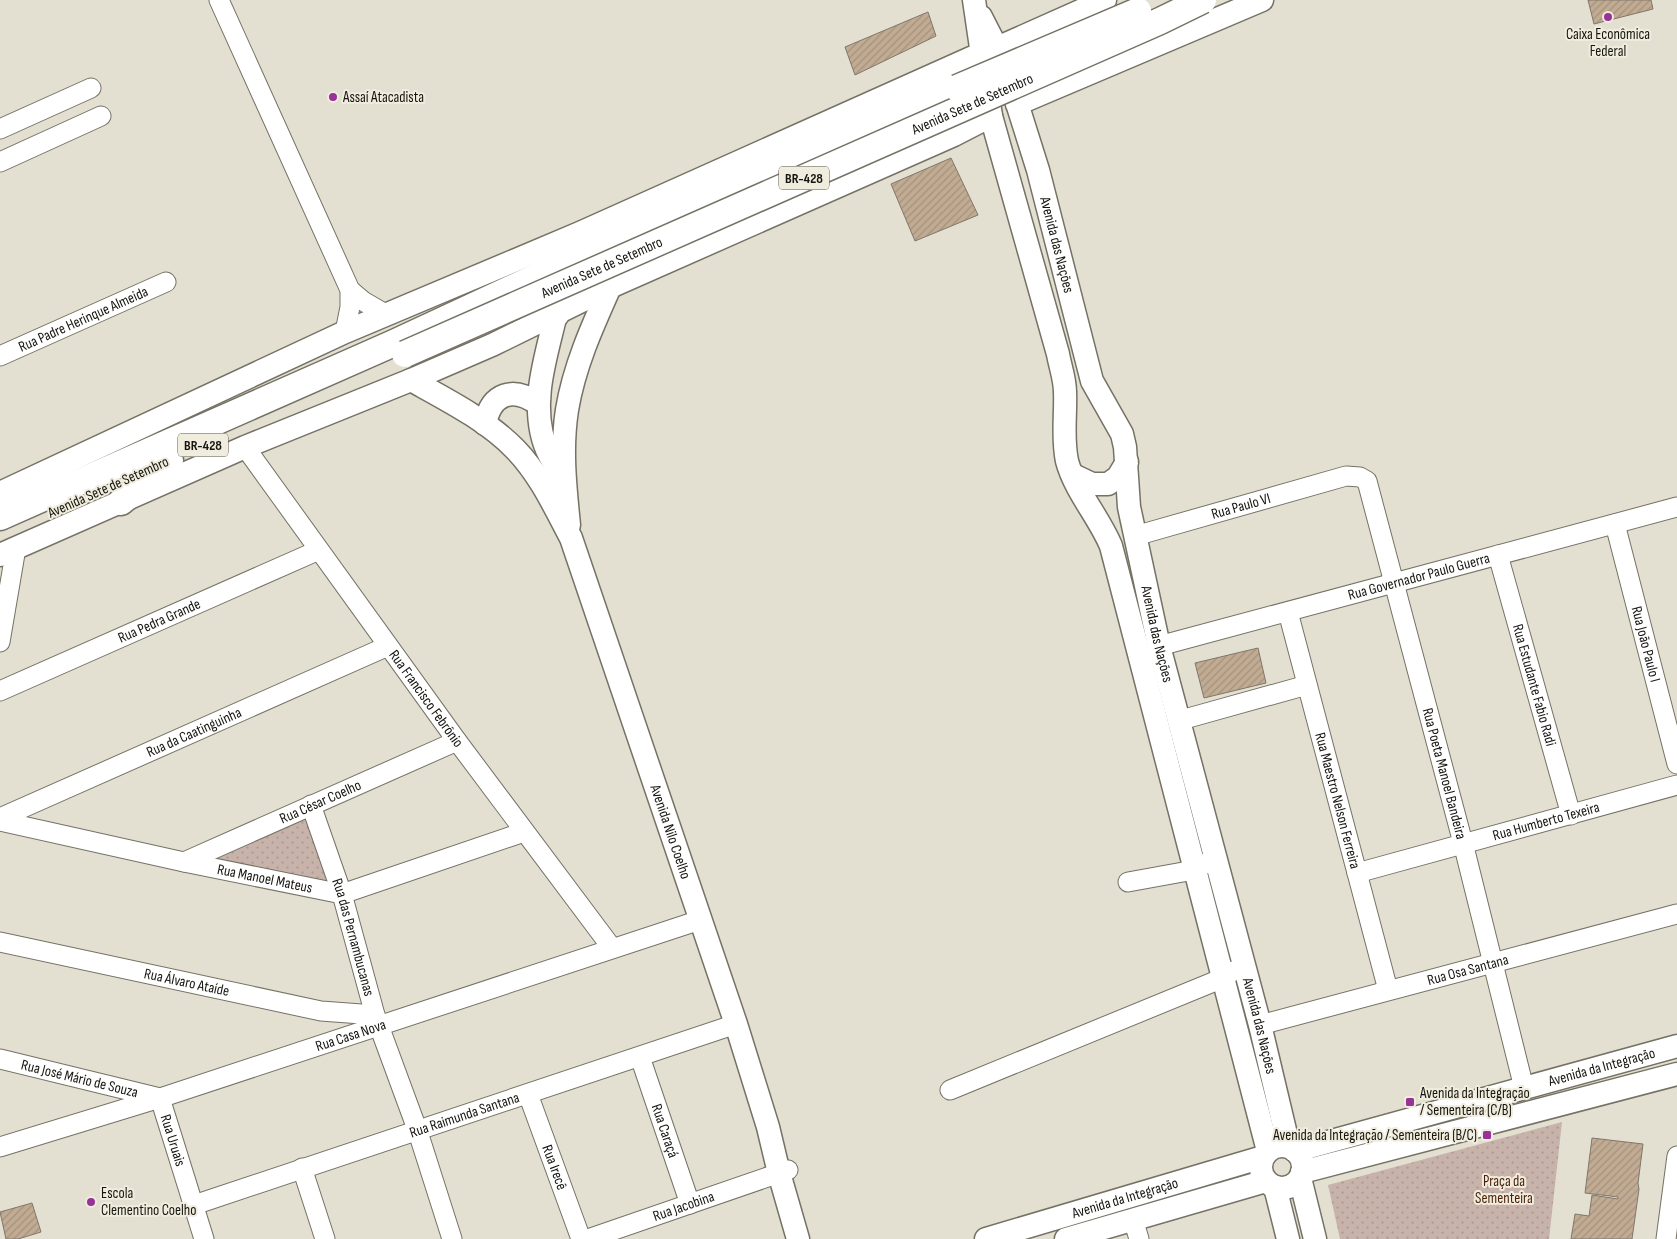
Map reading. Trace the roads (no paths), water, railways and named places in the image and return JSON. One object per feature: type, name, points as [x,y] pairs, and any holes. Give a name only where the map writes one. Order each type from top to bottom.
[{"type":"highway","name":"Avenida Sete de Setembro","points":[[5,546],[170,460],[777,165],[1164,0]]},
{"type":"highway","name":"Avenida Sete de Setembro","points":[[0,517],[400,348],[567,282],[1160,21],[1203,0]]},
{"type":"highway","points":[[556,314],[567,282]]},
{"type":"highway","points":[[121,502],[170,460]]},
{"type":"main road","points":[[0,493],[345,332],[580,233],[1105,0]]},
{"type":"main road","name":"Avenida Sete de Setembro","points":[[1017,104],[1262,0]]},
{"type":"main road","points":[[975,3],[989,51]]},
{"type":"main road","name":"Avenida das Nações","points":[[989,51],[1017,104],[1038,170],[1092,381],[1122,434],[1127,462],[1129,507],[1135,536],[1160,646],[1260,1025],[1279,1151]]},
{"type":"main road","name":"Avenida das Nações","points":[[989,51],[991,116],[1058,354],[1065,389],[1064,444],[1067,462],[1102,524],[1111,546],[1223,978],[1279,1151]]},
{"type":"main road","name":"Avenida Sete de Setembro","points":[[5,546],[121,502],[245,448],[411,380],[556,314],[610,287],[954,135],[991,116]]},
{"type":"main road","points":[[954,135],[977,133],[988,136],[999,144]]},
{"type":"main road","points":[[571,538],[564,482],[564,439],[573,385],[587,338],[610,287]]},
{"type":"main road","points":[[556,314],[540,383],[538,414],[546,448],[564,482]]},
{"type":"main road","points":[[411,380],[485,424],[516,450],[532,469],[571,538]]},
{"type":"main road","points":[[485,424],[492,405],[503,396],[519,394],[538,404]]},
{"type":"main road","points":[[1073,475],[1092,484],[1108,484],[1118,476],[1127,462]]},
{"type":"main road","name":"Avenida Nilo Coelho","points":[[571,538],[736,1024],[783,1172]]},
{"type":"main road","name":"Avenida da Integração","points":[[986,1239],[1279,1151],[1524,1088],[1677,1046]]},
{"type":"main road","name":"Avenida da Integração","points":[[1301,1175],[1677,1074]]},
{"type":"main road","points":[[1288,1239],[1270,1184],[1261,1170],[1279,1151],[1302,1160],[1301,1175],[1315,1239]]},
{"type":"main road","points":[[783,1172],[798,1239]]},
{"type":"main road","points":[[783,1172],[813,1239]]},
{"type":"main road","points":[[1270,1184],[1289,1187],[1301,1175]]},
{"type":"main road","name":"Avenida da Integração","points":[[1066,1239],[1136,1229],[1270,1184]]},
{"type":"street","points":[[219,0],[350,290],[350,307],[345,332]]},
{"type":"street","points":[[0,129],[90,88]]},
{"type":"street","points":[[0,162],[101,116]]},
{"type":"street","name":"Rua Padre Herinque Almeida","points":[[0,356],[166,282]]},
{"type":"street","points":[[350,290],[373,308],[387,315]]},
{"type":"street","name":"Rua Francisco Febrônio","points":[[245,448],[457,741],[612,948]]},
{"type":"street","name":"Rua Paulo VI","points":[[1135,536],[1346,476]]},
{"type":"street","name":"Rua Poeta Manoel Bandeira","points":[[1346,476],[1360,476],[1367,481],[1463,843],[1524,1088]]},
{"type":"street","name":"Rua Governador Paulo Guerra","points":[[1160,646],[1677,507]]},
{"type":"street","name":"Rua João Paulo I","points":[[1616,524],[1677,764]]},
{"type":"street","points":[[0,642],[5,546]]},
{"type":"street","name":"Rua Pedra Grande","points":[[0,692],[319,550]]},
{"type":"street","name":"Rua Estudante Fabio Radi","points":[[1498,555],[1570,816]]},
{"type":"street","name":"Rua Maestro Nelson Ferreira","points":[[1288,612],[1388,990]]},
{"type":"street","name":"Rua da Caatinguinha","points":[[0,819],[388,646]]},
{"type":"street","points":[[1181,720],[1306,685]]},
{"type":"street","name":"Rua César Coelho","points":[[184,862],[457,741]]},
{"type":"street","name":"Rua Humberto Texeira","points":[[1357,873],[1463,843],[1570,816],[1677,784]]},
{"type":"street","name":"Rua das Pernambucanas","points":[[311,805],[342,894],[377,1020],[417,1129],[452,1239]]},
{"type":"street","name":"Rua Manoel Mateus","points":[[0,819],[184,862],[342,894]]},
{"type":"street","points":[[342,894],[524,832]]},
{"type":"street","points":[[1128,882],[1194,870],[1216,858]]},
{"type":"street","name":"Rua Osa Santana","points":[[1260,1025],[1677,914]]},
{"type":"street","name":"Rua Casa Nova","points":[[0,1147],[160,1098],[377,1020],[700,920]]},
{"type":"street","name":"Rua Álvaro Ataíde","points":[[0,942],[321,1011],[377,1020]]},
{"type":"street","points":[[950,1090],[1223,978],[1243,964]]},
{"type":"street","name":"Rua Raimunda Santana","points":[[194,1205],[736,1024]]},
{"type":"street","name":"Rua Caraçá","points":[[640,1057],[690,1204]]},
{"type":"street","name":"Rua José Mário de Souza","points":[[0,1059],[160,1098]]},
{"type":"street","name":"Rua Irecê","points":[[528,1094],[581,1239]]},
{"type":"street","name":"Rua Uruais","points":[[160,1098],[204,1239]]},
{"type":"street","points":[[1666,1239],[1677,1156]]},
{"type":"street","points":[[302,1168],[325,1239]]},
{"type":"street","name":"Rua Jacobina","points":[[588,1239],[783,1172]]},
{"type":"place","name":"Caixa Econômica Federal","points":[[1608,17]]},
{"type":"place","name":"Assaí Atacadista","points":[[333,97]]},
{"type":"place","name":"Avenida da Integração / Sementeira (C/B)","points":[[1410,1102]]},
{"type":"place","name":"Avenida da Integração / Sementeira (B/C)","points":[[1487,1135]]},
{"type":"place","name":"Escola Clementino Coelho","points":[[91,1202]]},
{"type":"park label","name":"Praça da Sementeira","points":[[1504,1190]]}]
